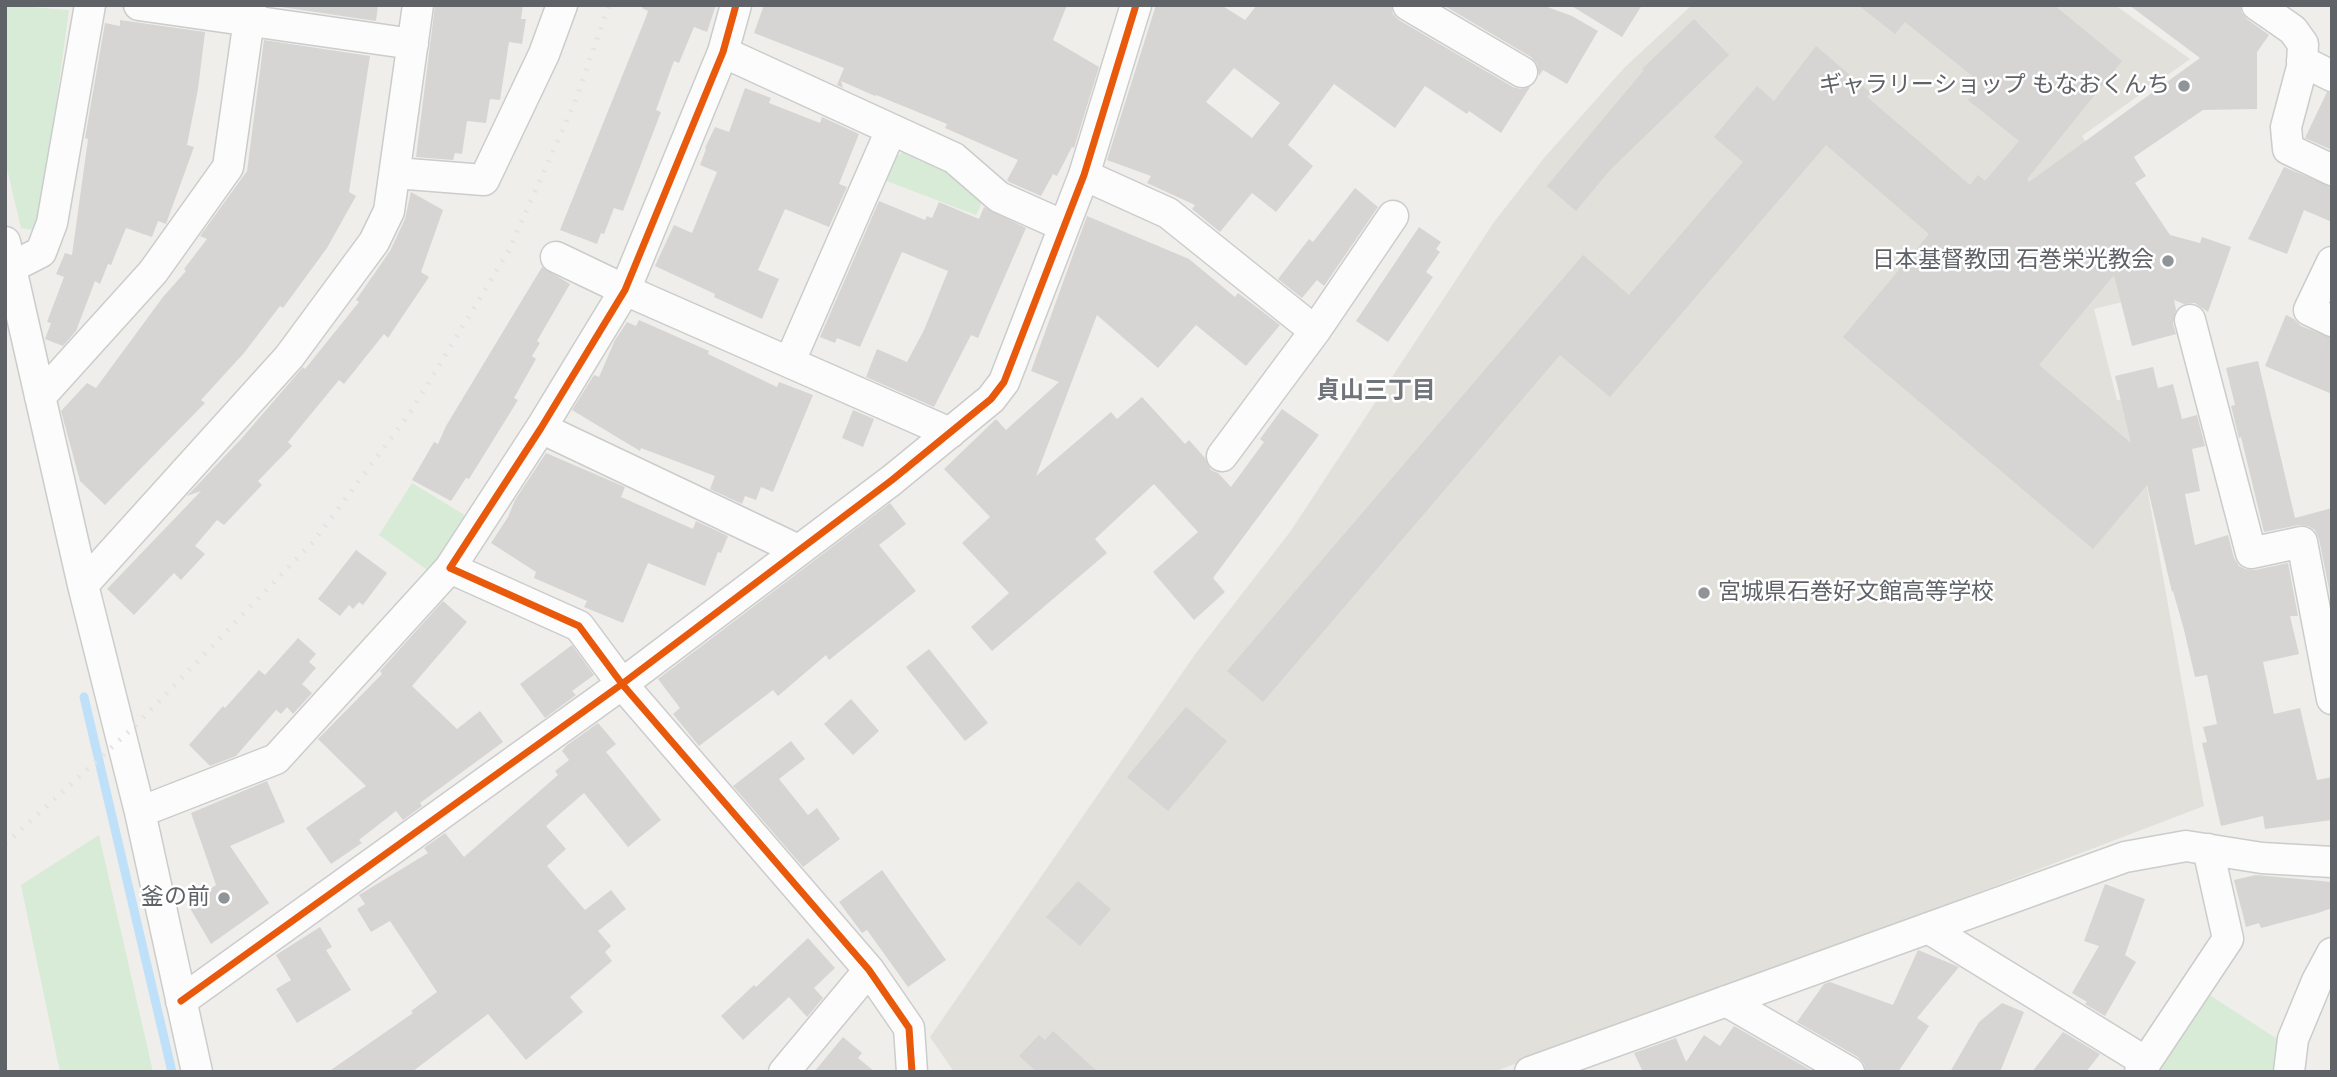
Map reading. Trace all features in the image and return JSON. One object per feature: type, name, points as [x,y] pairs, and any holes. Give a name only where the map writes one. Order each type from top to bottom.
[{"type":"street","points":[[90,5],[52,223],[41,252],[8,254],[83,585],[140,811],[197,1072]]},
{"type":"street","points":[[139,5],[250,13],[412,44]]},
{"type":"street","points":[[83,585],[289,358],[374,242],[389,211],[418,5]]},
{"type":"street","points":[[395,173],[484,180],[544,54],[562,5]]},
{"type":"street","points":[[140,811],[276,759],[450,568],[541,428],[625,290],[723,52],[736,5]]},
{"type":"street","points":[[181,1001],[622,684],[991,399],[1004,382],[1084,175],[1136,5]]},
{"type":"street","points":[[1408,5],[1522,72]]},
{"type":"street","points":[[2257,5],[2293,30],[2303,44],[2302,61],[2286,127],[2288,149],[2332,170]]},
{"type":"street","points":[[40,397],[153,272],[228,167],[250,13]]},
{"type":"street","points":[[723,52],[954,158],[999,197],[1064,226]]},
{"type":"street","points":[[2302,61],[2332,76]]},
{"type":"street","points":[[790,361],[891,130]]},
{"type":"street","points":[[1084,175],[1168,213],[1315,331]]},
{"type":"street","points":[[1222,456],[1315,331],[1393,216]]},
{"type":"street","points":[[556,257],[950,433]]},
{"type":"street","points":[[2332,262],[2309,310],[2332,321]]},
{"type":"street","points":[[2190,320],[2251,553],[2302,542],[2332,699]]},
{"type":"street","points":[[541,428],[798,550]]},
{"type":"street","points":[[450,568],[579,626],[622,684],[869,970],[909,1028],[912,1072]]},
{"type":"street","points":[[1530,1072],[2126,857],[2186,846],[2262,858],[2332,862]]},
{"type":"street","points":[[1928,928],[2143,1067],[2228,939],[2208,849]]},
{"type":"street","points":[[2289,1072],[2293,1039],[2332,953]]},
{"type":"street","points":[[784,1072],[869,970]]},
{"type":"street","points":[[1726,1001],[1849,1072]]},
{"type":"shaded area","name":"宮城県石巻好文館高等学校","points":[[1692,5],[2115,5],[2190,59],[2082,136],[2139,219],[2139,298],[2094,309],[2117,400],[2127,400],[2147,487],[2204,806],[1804,959],[1493,1072],[954,1072],[930,1037],[1196,653],[1290,532],[1494,222],[1544,158],[1625,67]]},
{"type":"green space","points":[[5,5],[69,10],[40,220],[33,230],[21,228],[5,160]]},
{"type":"green space","points":[[905,151],[949,168],[983,200],[976,215],[884,180],[892,159]]},
{"type":"green space","points":[[412,483],[468,517],[430,572],[379,535]]},
{"type":"green space","points":[[99,835],[153,1072],[60,1072],[21,885]]},
{"type":"green space","points":[[2208,994],[2288,1046],[2284,1072],[2157,1072]]},
{"type":"building","points":[[268,5],[378,5],[376,21]]},
{"type":"building","points":[[435,5],[523,5],[521,19],[526,19],[522,44],[509,42],[500,100],[490,99],[486,123],[467,121],[462,154],[455,153],[453,160],[416,157]]},
{"type":"building","points":[[643,5],[716,5],[707,32],[694,27],[679,63],[674,61],[656,110],[661,112],[623,211],[614,208],[597,244],[560,230],[646,17],[648,11],[642,8]]},
{"type":"building","points":[[764,5],[1067,5],[1053,40],[1099,67],[1074,148],[1072,147],[1057,176],[1053,174],[1041,196],[1009,182],[1007,180],[1018,160],[945,128],[947,124],[841,81],[843,88],[837,85],[844,68],[754,33]]},
{"type":"building","points":[[1156,5],[1221,5],[1245,20],[1257,5],[1391,5],[1393,14],[1399,20],[1513,87],[1530,87],[1501,133],[1425,86],[1395,128],[1334,84],[1288,145],[1313,166],[1276,212],[1252,193],[1220,232],[1192,209],[1195,205],[1147,183],[1151,176],[1107,160]],"holes":[[[1234,68],[1280,103],[1252,138],[1206,102]]]},
{"type":"building","points":[[1443,5],[1542,5],[1572,16],[1598,31],[1567,84],[1543,70],[1539,76],[1537,64],[1531,57]]},
{"type":"building","points":[[1570,5],[1642,5],[1622,37]]},
{"type":"building","points":[[1858,5],[2054,5],[2122,61],[2027,179],[2029,182],[2200,58],[2129,5],[2240,5],[2247,19],[2269,35],[2257,52],[2257,109],[2203,110],[2134,157],[2146,176],[2135,183],[2170,235],[2200,243],[2202,237],[2231,247],[2208,312],[2195,303],[2184,304],[2174,300],[2176,310],[2173,324],[2176,334],[2132,346],[2114,275],[2039,365],[2131,443],[2115,376],[2153,367],[2158,388],[2173,384],[2182,419],[2197,415],[2205,446],[2192,449],[2200,491],[2185,494],[2195,545],[2228,535],[2234,558],[2239,566],[2245,569],[2255,570],[2288,563],[2298,616],[2290,616],[2299,654],[2263,662],[2274,714],[2300,708],[2317,780],[2332,777],[2332,820],[2265,829],[2263,816],[2221,826],[2202,743],[2207,742],[2203,727],[2217,724],[2207,675],[2195,677],[2147,485],[2093,549],[1843,337],[1929,234],[1826,145],[1610,397],[1560,355],[1263,702],[1227,671],[1583,255],[1629,295],[1743,162],[1714,137],[1757,86],[1774,101],[1816,46],[1871,93],[1867,97],[1970,185],[1978,175],[1985,181],[2019,141],[1968,100],[1981,83],[1905,22],[1895,34]]},
{"type":"building","points":[[1694,19],[1729,55],[1611,169],[1576,211],[1547,186],[1644,70],[1642,69]]},
{"type":"building","points":[[120,20],[205,32],[187,145],[194,147],[166,224],[158,221],[152,237],[126,228],[100,284],[95,281],[76,331],[63,346],[45,339],[51,323],[47,322],[64,277],[56,274],[65,253],[72,255],[88,139],[85,138],[105,23],[120,26]]},
{"type":"building","points":[[264,40],[370,56],[349,192],[356,196],[327,248],[283,308],[280,306],[244,353],[201,400],[205,403],[105,505],[80,481],[61,411],[87,383],[96,388],[163,297],[186,271],[184,269],[207,239],[200,236],[247,171]]},
{"type":"building","points":[[745,88],[771,98],[769,103],[820,123],[822,117],[859,134],[839,184],[847,187],[829,227],[785,209],[758,270],[779,279],[762,319],[655,266],[674,225],[692,233],[717,172],[700,165],[705,148],[715,127],[729,132]]},
{"type":"building","points":[[2327,92],[2332,93],[2332,150],[2305,138]]},
{"type":"building","points":[[2284,167],[2332,187],[2332,222],[2304,210],[2287,254],[2248,239]]},
{"type":"building","points":[[1355,188],[1378,207],[1324,286],[1317,280],[1302,298],[1278,279],[1309,239],[1313,242]]},
{"type":"building","points":[[411,192],[443,210],[421,272],[429,277],[388,338],[384,334],[344,384],[339,380],[288,442],[292,446],[258,481],[262,485],[224,525],[217,520],[195,546],[205,554],[181,580],[174,573],[134,615],[107,589],[201,491],[187,496],[242,438],[303,367],[305,369],[359,302],[356,300],[390,251],[405,219]]},
{"type":"building","points":[[879,201],[925,220],[927,216],[932,218],[939,202],[979,219],[984,207],[1026,228],[978,338],[971,335],[934,407],[866,377],[877,349],[907,362],[924,330],[948,271],[902,252],[860,347],[837,338],[835,343],[820,337]]},
{"type":"building","points":[[1087,216],[1189,259],[1235,297],[1238,293],[1280,325],[1246,366],[1196,325],[1158,368],[1097,315],[1036,476],[1111,412],[1117,419],[1142,397],[1185,444],[1189,440],[1205,458],[1211,470],[1218,473],[1231,487],[1264,442],[1260,439],[1282,409],[1319,435],[1213,578],[1225,592],[1194,620],[1153,572],[1198,532],[1154,484],[1095,539],[1107,553],[992,651],[971,627],[1009,593],[962,543],[990,517],[944,469],[996,419],[1006,430],[1059,382],[1031,371]]},
{"type":"building","points":[[1419,227],[1441,242],[1436,249],[1440,252],[1426,272],[1433,277],[1388,342],[1356,321]]},
{"type":"building","points":[[542,267],[570,284],[537,341],[540,343],[532,356],[536,359],[514,398],[518,400],[469,479],[466,478],[451,501],[412,480],[434,442],[438,444],[446,426]]},
{"type":"building","points":[[2286,315],[2301,326],[2332,338],[2332,394],[2265,366]]},
{"type":"building","points":[[639,320],[709,351],[708,354],[777,387],[779,382],[813,395],[773,492],[761,487],[756,500],[745,496],[742,504],[710,489],[715,476],[641,448],[640,451],[572,410],[594,375],[599,377],[615,340],[627,322],[636,326]]},
{"type":"building","points":[[2258,361],[2295,518],[2332,508],[2332,604],[2315,530],[2299,525],[2264,532],[2231,406],[2235,405],[2226,368]]},
{"type":"building","points":[[853,410],[874,419],[863,447],[842,438]]},
{"type":"building","points":[[546,453],[625,487],[621,497],[693,529],[696,521],[728,536],[721,553],[718,552],[705,586],[648,563],[623,623],[584,607],[587,601],[534,578],[536,572],[491,543]]},
{"type":"building","points":[[890,503],[906,524],[879,545],[916,591],[829,660],[826,655],[778,696],[773,690],[699,746],[673,714],[680,708],[658,679]]},
{"type":"building","points":[[356,550],[387,573],[363,605],[359,602],[353,609],[349,605],[340,616],[318,599]]},
{"type":"building","points":[[443,601],[467,622],[412,686],[457,729],[480,711],[503,742],[420,803],[422,806],[403,820],[396,811],[359,840],[362,843],[331,864],[306,828],[366,786],[318,739],[382,674],[380,671]]},
{"type":"building","points":[[298,638],[316,654],[309,662],[316,668],[302,684],[312,693],[293,714],[287,707],[281,714],[276,710],[236,756],[210,766],[189,745],[259,670],[265,675]]},
{"type":"building","points":[[572,645],[594,675],[572,691],[576,695],[545,718],[520,684]]},
{"type":"building","points":[[929,649],[988,723],[965,741],[906,667]]},
{"type":"building","points":[[851,699],[879,731],[853,755],[824,724]]},
{"type":"building","points":[[1186,707],[1227,741],[1168,811],[1127,777]]},
{"type":"building","points":[[598,723],[616,744],[606,752],[661,820],[628,847],[584,793],[546,826],[566,849],[547,866],[585,910],[611,890],[626,909],[598,931],[611,946],[605,952],[612,961],[570,997],[583,1012],[526,1060],[488,1014],[412,1072],[328,1072],[413,1013],[411,1011],[437,992],[390,921],[371,932],[357,909],[365,904],[359,895],[428,853],[424,848],[445,833],[464,857],[558,775],[555,771],[569,760],[562,751]]},
{"type":"building","points":[[791,741],[805,759],[779,779],[808,815],[817,808],[840,839],[803,867],[733,786]]},
{"type":"building","points":[[267,781],[285,822],[230,846],[269,903],[211,944],[188,905],[216,885],[191,813]]},
{"type":"building","points":[[882,870],[946,960],[908,987],[867,930],[862,933],[839,902]]},
{"type":"building","points":[[2256,875],[2332,882],[2332,908],[2261,928],[2259,923],[2246,927],[2234,880]]},
{"type":"building","points":[[1078,881],[1111,909],[1080,946],[1046,917]]},
{"type":"building","points":[[2105,884],[2145,899],[2125,955],[2136,962],[2105,1016],[2072,993],[2099,946],[2084,941]]},
{"type":"building","points":[[320,927],[332,947],[326,950],[351,990],[297,1023],[276,989],[291,980],[276,955]]},
{"type":"building","points":[[808,938],[835,968],[814,988],[823,998],[807,1017],[789,997],[743,1040],[721,1016]]},
{"type":"building","points":[[1918,950],[1959,967],[1917,1018],[1929,1026],[1898,1072],[1866,1072],[1858,1057],[1797,1022],[1824,984],[1830,982],[1893,1005]]},
{"type":"building","points":[[2002,1003],[2024,1012],[2000,1072],[1950,1072],[1979,1022]]},
{"type":"building","points":[[1734,1026],[1814,1072],[1643,1072],[1634,1053],[1676,1038],[1686,1062],[1704,1035],[1720,1046]]},
{"type":"building","points":[[1053,1031],[1098,1072],[1037,1072],[1019,1056],[1039,1035],[1045,1040]]},
{"type":"building","points":[[2063,1032],[2100,1054],[2086,1072],[2032,1072]]},
{"type":"building","points":[[843,1037],[862,1053],[858,1058],[875,1072],[814,1072]]},
{"type":"waterway","points":[[84,697],[172,1072]]},
{"type":"railway","points":[[5,844],[135,726],[313,542],[410,413],[508,252],[575,102],[609,5]]},
{"type":"cycle path","points":[[736,5],[723,52],[625,290],[541,428],[450,568],[579,626],[622,684],[869,970],[909,1028],[912,1072]]},
{"type":"cycle path","points":[[181,1001],[622,684],[892,480],[991,399],[1004,382],[1084,175],[1136,5]]},
{"type":"place","name":"ギャラリーショップ もなおくんち","points":[[2184,86]]},
{"type":"place","name":"日本基督教団 石巻栄光教会","points":[[2168,261]]},
{"type":"place","name":"宮城県石巻好文館高等学校","points":[[1704,593]]},
{"type":"place","name":"釜の前","points":[[224,898]]},
{"type":"district","name":"貞山三丁目","points":[[1376,392]]}]
